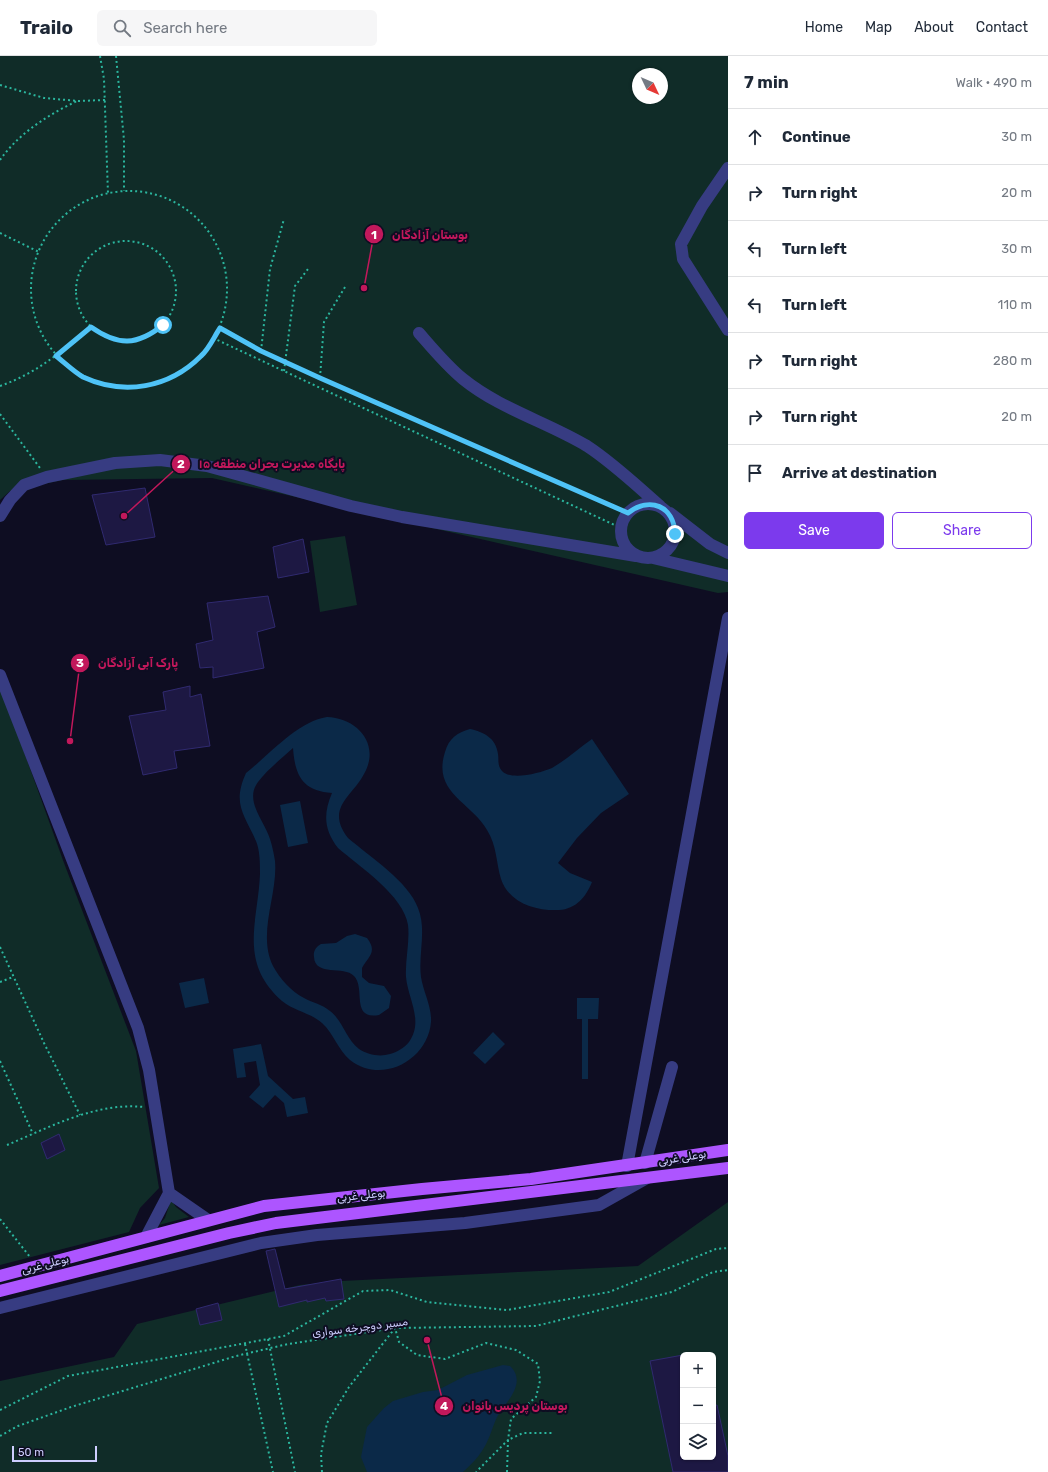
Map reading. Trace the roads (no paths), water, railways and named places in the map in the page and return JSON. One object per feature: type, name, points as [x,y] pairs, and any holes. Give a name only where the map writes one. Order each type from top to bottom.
[{"type":"main road","name":"بوعلی غربی","points":[[0,1276],[264,1206],[414,1189],[531,1179],[728,1150]]},
{"type":"main road","name":"بوعلی غربی","points":[[0,1290],[228,1233],[276,1223],[728,1168]]},
{"type":"street","points":[[728,168],[702,206],[681,244],[683,260],[728,330]]},
{"type":"street","points":[[419,333],[438,355],[464,380],[494,399],[586,446],[622,472],[663,509],[710,544],[728,553]]},
{"type":"street","points":[[0,516],[10,500],[24,485],[47,477],[115,463],[160,460],[207,466],[321,498],[402,517],[653,558],[728,576]]},
{"type":"street","points":[[636,556],[624,545],[621,528],[628,513],[643,504],[663,509],[675,526],[673,543],[661,555],[653,558]]},
{"type":"street","points":[[627,1166],[728,618]]},
{"type":"street","points":[[0,675],[138,1028],[149,1070],[169,1193],[146,1237]]},
{"type":"street","points":[[645,1163],[672,1067]]},
{"type":"street","points":[[0,1308],[261,1243],[317,1235],[465,1223],[598,1206],[647,1178]]},
{"type":"street","points":[[169,1193],[208,1220]]},
{"type":"water","points":[[327,717],[348,722],[363,735],[368,743],[370,753],[369,763],[359,782],[343,803],[339,819],[348,838],[388,870],[406,889],[413,898],[421,916],[422,933],[420,968],[422,982],[430,1011],[431,1022],[428,1036],[422,1047],[401,1065],[389,1069],[376,1070],[363,1067],[350,1060],[342,1052],[330,1032],[322,1023],[282,1001],[268,986],[260,971],[255,956],[254,925],[259,892],[260,857],[256,841],[241,808],[240,793],[242,784],[246,773],[274,748],[305,725]],"holes":[[[293,748],[298,774],[307,785],[322,792],[332,793],[327,808],[326,822],[333,841],[338,848],[369,873],[390,893],[405,914],[408,925],[406,977],[414,1010],[415,1026],[409,1042],[403,1048],[393,1053],[386,1055],[374,1055],[359,1049],[330,1011],[307,1000],[295,992],[279,976],[273,966],[269,953],[267,927],[274,887],[275,861],[270,839],[256,810],[253,796],[254,789],[258,782]]]},
{"type":"water","points":[[470,729],[484,734],[492,740],[497,748],[499,765],[502,771],[506,774],[519,776],[533,774],[552,768],[592,739],[629,794],[601,813],[577,838],[558,863],[570,873],[592,882],[587,893],[575,905],[559,910],[533,907],[517,900],[505,887],[499,873],[493,842],[487,830],[480,820],[455,796],[448,787],[444,778],[442,766],[445,752],[449,743],[457,734]]},
{"type":"water","points":[[300,801],[308,843],[288,847],[280,805]]},
{"type":"water","points":[[355,934],[367,938],[372,947],[371,954],[362,968],[362,977],[369,983],[384,986],[391,996],[389,1008],[379,1015],[370,1015],[365,1013],[360,1002],[359,988],[354,976],[344,971],[319,967],[314,957],[315,949],[319,945],[336,943],[347,936]]},
{"type":"water","points":[[204,978],[209,1003],[185,1008],[179,983]]},
{"type":"water","points":[[577,998],[599,998],[598,1019],[588,1019],[588,1079],[582,1079],[582,1019],[577,1019]]},
{"type":"water","points":[[493,1032],[505,1044],[485,1064],[473,1053]]},
{"type":"water","points":[[261,1044],[268,1076],[293,1099],[305,1097],[308,1113],[287,1117],[284,1103],[275,1095],[263,1108],[249,1097],[260,1085],[256,1061],[244,1063],[246,1077],[237,1078],[233,1049]]},
{"type":"water","points":[[503,1365],[510,1366],[515,1372],[517,1379],[516,1386],[497,1417],[489,1439],[480,1454],[463,1472],[367,1472],[361,1457],[367,1427],[384,1408],[393,1401],[423,1392],[438,1390],[467,1375]]},
{"type":"place","name":"بوستان آزادگان","points":[[364,288]]},
{"type":"place","name":"پایگاه مدیرت بحران منطقه ۱۵","points":[[124,516]]},
{"type":"place","name":"پارک آبی آزادگان","points":[[70,741]]},
{"type":"place","name":"بوستان پردیس بانوان","points":[[427,1340]]}]
